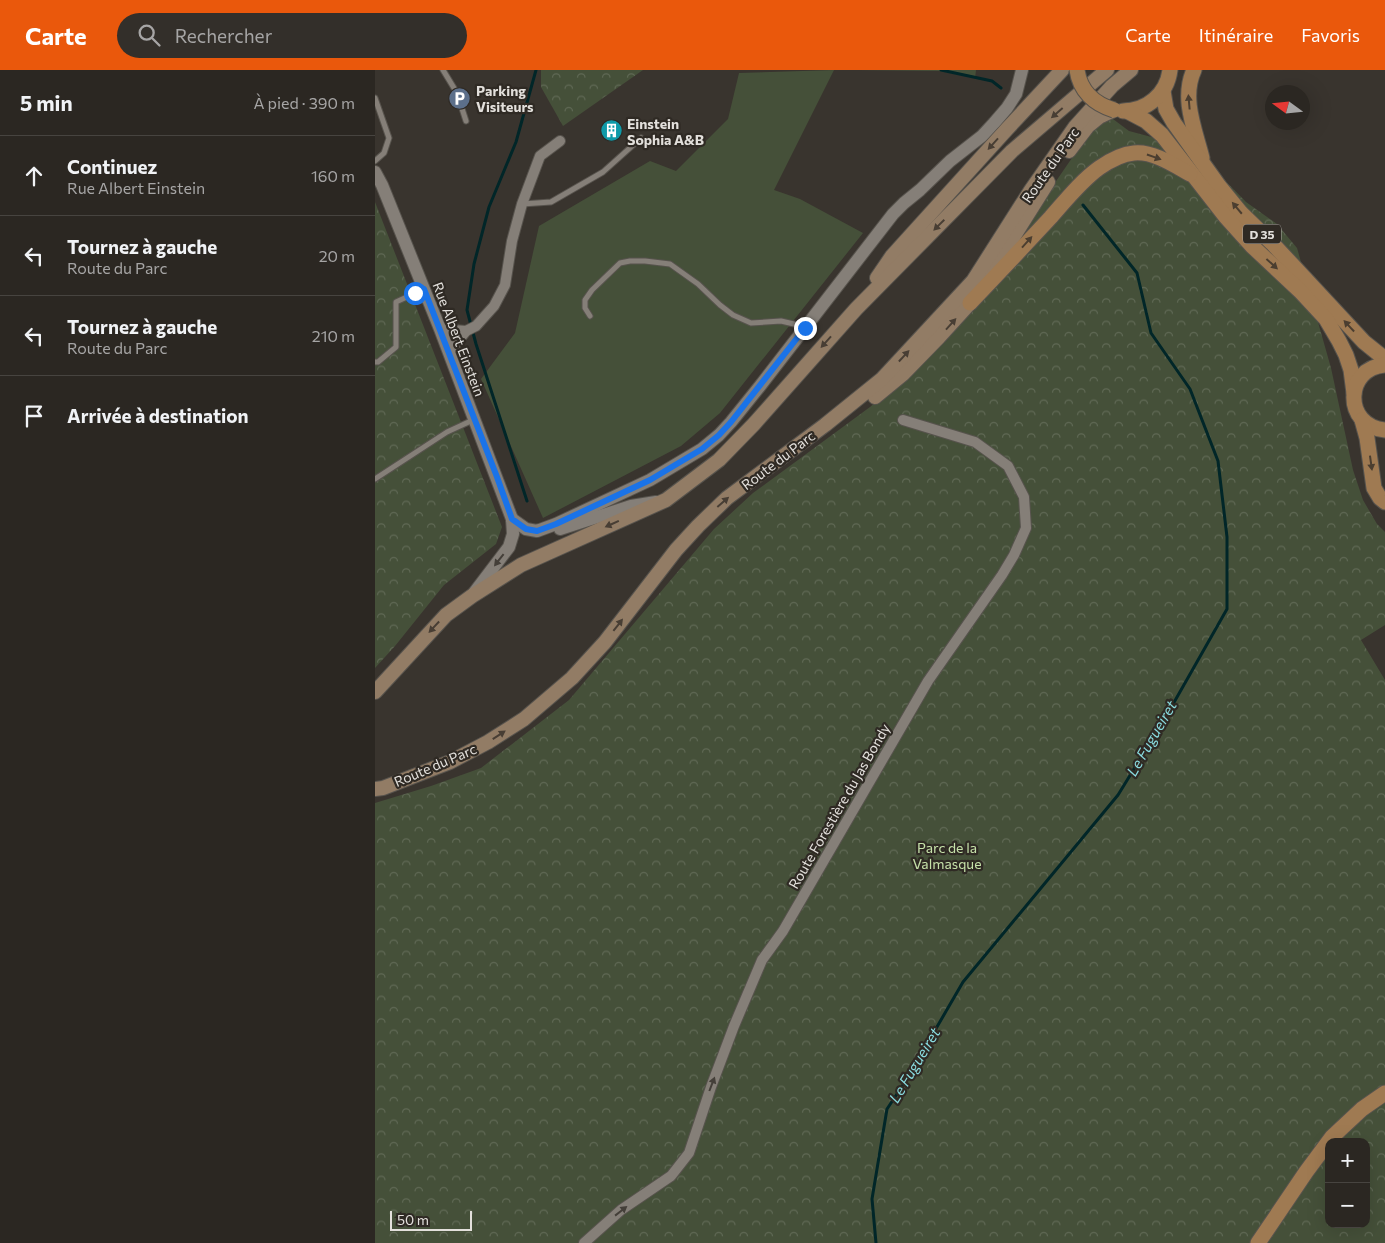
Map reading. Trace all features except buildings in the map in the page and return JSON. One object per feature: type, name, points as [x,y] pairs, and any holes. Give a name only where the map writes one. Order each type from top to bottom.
[{"type":"main road","points":[[855,309],[892,256],[1062,70]]},
{"type":"main road","points":[[1077,70],[1080,81],[1090,97],[1105,108],[1120,111]]},
{"type":"main road","name":"Route du Parc","points":[[375,692],[446,615],[472,596],[521,565],[666,500],[719,460],[855,309],[1012,151],[1107,70]]},
{"type":"main road","name":"Route du Parc","points":[[375,790],[450,762],[488,742],[524,719],[572,678],[605,642],[676,550],[698,526],[727,498],[825,425],[882,379],[973,281],[1031,190],[1075,127],[1112,86],[1131,70]]},
{"type":"main road","points":[[970,303],[1072,146],[1099,117],[1147,106],[1163,91],[1171,70]]},
{"type":"main road","points":[[805,440],[827,431],[864,406],[903,374],[1080,185],[1099,168],[1127,154],[1144,154],[1199,172],[1189,107],[1189,83],[1194,70]]},
{"type":"main road","name":"D 35","points":[[1163,91],[1166,109],[1173,124],[1225,216],[1252,246],[1300,291],[1326,319],[1346,355],[1351,370],[1354,393]]},
{"type":"main road","name":"D 35","points":[[1120,111],[1146,121],[1199,172],[1219,186],[1241,213],[1279,250],[1364,342],[1385,359]]},
{"type":"main road","points":[[1385,365],[1375,366],[1365,372],[1357,382],[1353,399],[1367,438],[1374,488],[1385,502]]},
{"type":"main road","points":[[1362,420],[1371,427],[1385,430]]},
{"type":"main road","points":[[1257,1243],[1332,1137],[1362,1109],[1385,1093]]},
{"type":"street","points":[[512,519],[526,529],[537,531],[556,524],[650,480],[687,459],[707,444],[731,422],[878,233],[899,209],[949,161],[981,136],[1007,108],[1017,94],[1022,70]]},
{"type":"street","points":[[449,352],[466,331],[476,326],[495,306],[505,285],[512,241],[522,204],[541,156],[560,141]]},
{"type":"street","name":"Rue Albert Einstein","points":[[375,172],[440,329],[512,519]]},
{"type":"street","points":[[440,329],[466,331]]},
{"type":"street","name":"Route Forestière du Jas Bondy","points":[[584,1243],[621,1210],[671,1176],[689,1153],[734,1026],[762,960],[783,931],[928,681],[1002,575],[1014,555],[1026,528],[1024,497],[1008,466],[975,442],[903,420]]},
{"type":"street","points":[[512,519],[521,534],[532,539],[631,506],[666,500]]},
{"type":"street","points":[[472,596],[509,547],[513,534],[512,519]]},
{"type":"lane","points":[[443,70],[457,93],[466,121]]},
{"type":"lane","points":[[375,98],[389,138],[384,153],[375,161]]},
{"type":"lane","points":[[522,204],[551,202],[603,172],[641,138]]},
{"type":"lane","points":[[591,316],[585,308],[585,300],[592,290],[620,263],[645,261],[670,264],[698,284],[733,315],[751,323],[781,322],[805,328]]},
{"type":"lane","points":[[375,362],[379,362],[396,347],[396,302],[424,289]]},
{"type":"lane","points":[[375,479],[447,432],[475,419]]},
{"type":"green space","points":[[541,70],[643,70],[563,126],[541,87]]},
{"type":"green space","points":[[834,70],[774,190],[800,199],[863,233],[720,413],[681,446],[543,518],[481,379],[515,333],[539,226],[650,161],[676,171],[728,119],[739,73]]},
{"type":"green space","points":[[858,70],[976,70],[975,78],[940,71]]},
{"type":"green space","name":"Parc de la Valmasque","points":[[1109,116],[1129,131],[1170,142],[1202,157],[1246,202],[1277,224],[1297,248],[1331,368],[1353,470],[1363,500],[1377,524],[1385,532],[1385,625],[1361,640],[1385,680],[1385,1243],[375,1243],[375,803],[481,768],[569,700],[714,529],[753,493],[870,407],[946,341],[1083,142]]},
{"type":"green space","points":[[375,202],[502,527],[496,544],[444,585],[375,668]]},
{"type":"waterway","points":[[527,501],[476,344],[467,310],[474,264],[489,207],[516,142],[536,70]]},
{"type":"waterway","name":"Le Fugueiret","points":[[941,70],[992,81],[1001,88]]},
{"type":"waterway","name":"Le Fugueiret","points":[[876,1243],[872,1199],[887,1109],[905,1082],[963,982],[1118,795],[1164,720],[1227,609],[1227,537],[1218,461],[1190,389],[1151,333],[1137,273],[1083,205]]},
{"type":"place","name":"Parking Visiteurs","points":[[460,98]]},
{"type":"place","name":"Einstein Sophia A&B","points":[[611,131]]},
{"type":"route","points":[[415,293],[424,289],[512,519],[526,529],[537,531],[650,480],[702,449],[731,422],[805,328]]}]
